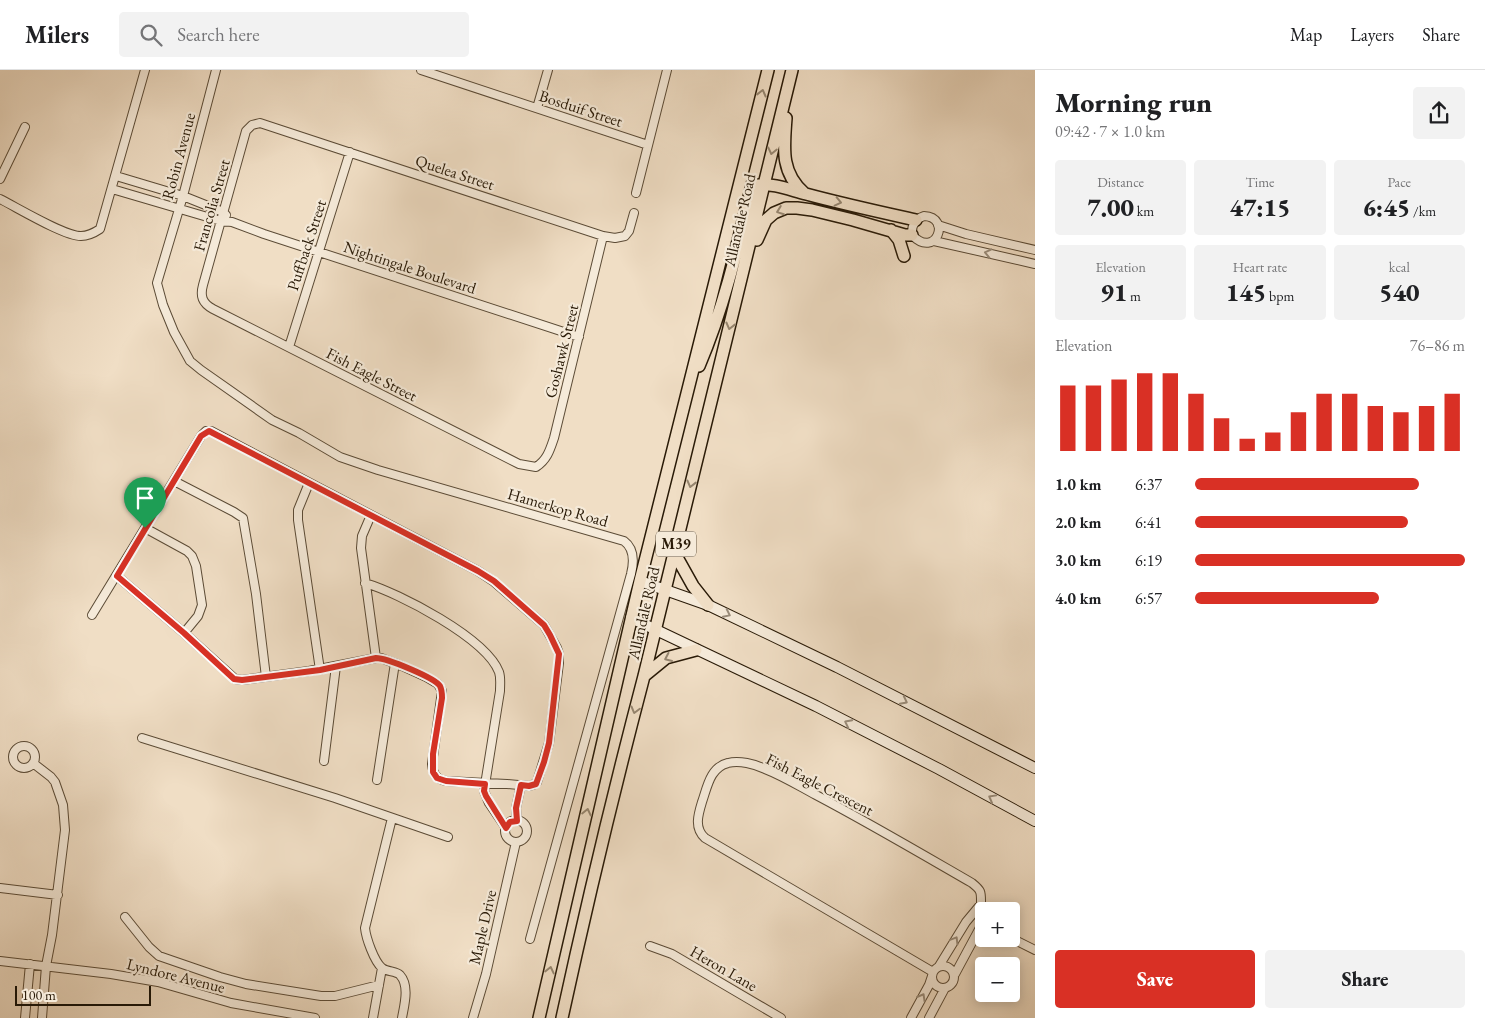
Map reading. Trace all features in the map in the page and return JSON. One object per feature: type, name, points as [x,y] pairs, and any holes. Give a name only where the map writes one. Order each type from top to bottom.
[{"type":"main road","name":"Allandale Road","points":[[540,1018],[631,618],[768,70]]},
{"type":"main road","name":"Allandale Road","points":[[562,1018],[592,883],[792,70]]},
{"type":"main road","points":[[787,89],[785,162],[793,181],[805,194]]},
{"type":"main road","points":[[685,400],[712,337],[731,277],[751,192],[757,185],[780,186],[805,194],[916,220]]},
{"type":"main road","points":[[738,293],[760,231],[766,220],[774,212],[781,209],[797,208],[812,210],[912,235]]},
{"type":"main road","points":[[891,230],[899,240],[904,256]]},
{"type":"main road","points":[[674,552],[693,586],[708,605]]},
{"type":"main road","points":[[644,676],[666,658],[696,650]]},
{"type":"street","points":[[0,199],[69,234],[83,236],[100,229],[145,70]]},
{"type":"street","name":"Robin Avenue","points":[[157,283],[183,196],[216,70]]},
{"type":"street","name":"Bosduif Street","points":[[420,70],[648,145]]},
{"type":"street","points":[[537,108],[548,70]]},
{"type":"street","points":[[636,193],[667,70]]},
{"type":"street","name":"Quelea Street","points":[[252,125],[264,123],[603,236],[619,238],[625,236],[629,231],[634,212]]},
{"type":"street","name":"Francolia Street","points":[[201,295],[202,285],[246,131],[252,125]]},
{"type":"street","points":[[0,179],[26,127]]},
{"type":"street","name":"Puffback Street","points":[[289,347],[350,152]]},
{"type":"street","name":"Nightingale Boulevard","points":[[116,176],[183,196],[223,212],[232,222]]},
{"type":"street","name":"Nightingale Boulevard","points":[[112,190],[221,221],[232,222],[578,337]]},
{"type":"street","points":[[938,225],[939,233],[930,243],[921,242],[912,235],[912,228],[916,220],[928,217],[932,218],[938,225],[966,234],[1035,250]]},
{"type":"street","name":"Goshawk Street","points":[[536,467],[545,461],[550,452],[603,236]]},
{"type":"street","points":[[934,240],[1035,264]]},
{"type":"street","name":"Hamerkop Road","points":[[157,283],[166,315],[190,361],[272,420],[300,433],[340,457],[378,470],[616,538],[629,545],[634,562],[631,574],[530,939]]},
{"type":"street","name":"Fish Eagle Street","points":[[201,295],[207,305],[519,464],[536,467]]},
{"type":"street","points":[[92,615],[202,434],[209,431],[486,575],[547,629],[559,654],[549,743],[537,782],[532,786],[440,780],[432,769],[442,691],[438,684],[395,663],[376,658],[320,670],[242,680],[234,679],[117,576]]},
{"type":"street","points":[[174,481],[243,518],[266,677]]},
{"type":"street","points":[[309,483],[298,510],[298,520],[320,670]]},
{"type":"street","points":[[371,515],[361,544],[376,658]]},
{"type":"street","points":[[145,528],[187,552],[192,556],[196,566],[202,604],[198,616],[184,633]]},
{"type":"street","points":[[640,581],[708,605],[837,667],[1035,768]]},
{"type":"street","points":[[365,583],[400,597],[456,628],[486,653],[494,663],[499,672],[500,691],[484,791],[506,828],[506,835],[510,841],[516,842],[523,839],[526,833],[523,824],[517,821],[510,822],[506,828]]},
{"type":"street","points":[[631,618],[816,706],[1035,821]]},
{"type":"street","points":[[377,780],[395,663]]},
{"type":"street","points":[[324,761],[336,666]]},
{"type":"street","points":[[142,738],[335,798],[448,837]]},
{"type":"street","points":[[33,763],[55,782],[63,804],[65,830],[58,895],[46,966],[42,1018]]},
{"type":"street","name":"Fish Eagle Crescent","points":[[935,971],[712,843],[702,835],[699,830],[698,813],[714,772],[727,763],[749,764],[764,768],[841,808],[972,883],[981,892],[981,902]]},
{"type":"street","points":[[517,821],[516,808],[521,785]]},
{"type":"street","points":[[373,1018],[382,968],[367,940],[365,928],[392,818]]},
{"type":"street","name":"Maple Drive","points":[[473,1018],[486,974],[516,842]]},
{"type":"street","points":[[0,888],[58,895]]},
{"type":"street","points":[[911,1018],[935,971],[975,910]]},
{"type":"street","points":[[971,914],[975,916]]},
{"type":"street","points":[[125,917],[159,956],[220,978],[321,996],[335,996],[379,985]]},
{"type":"street","points":[[955,974],[950,968],[943,965],[935,971],[934,984],[941,988],[952,985],[955,974],[975,938]]},
{"type":"street","points":[[1020,942],[1035,950]]},
{"type":"street","name":"Heron Lane","points":[[650,946],[672,954],[781,1018]]},
{"type":"street","name":"Lyndore Avenue","points":[[0,961],[158,982],[231,1003],[315,1018]]},
{"type":"street","points":[[25,1018],[30,964]]},
{"type":"street","points":[[382,968],[398,974],[403,981],[405,990],[402,1018]]},
{"type":"street","points":[[930,1018],[945,988]]},
{"type":"route","points":[[211,431],[486,575],[494,581],[544,625],[559,654],[549,743],[536,784],[532,786],[521,785],[516,808],[517,821],[510,822],[506,828],[486,796],[484,791],[485,784],[440,780],[433,772],[433,754],[442,691],[438,684],[426,677],[388,660],[376,658],[320,670],[234,679],[117,576],[145,528],[202,434],[211,431]]}]
